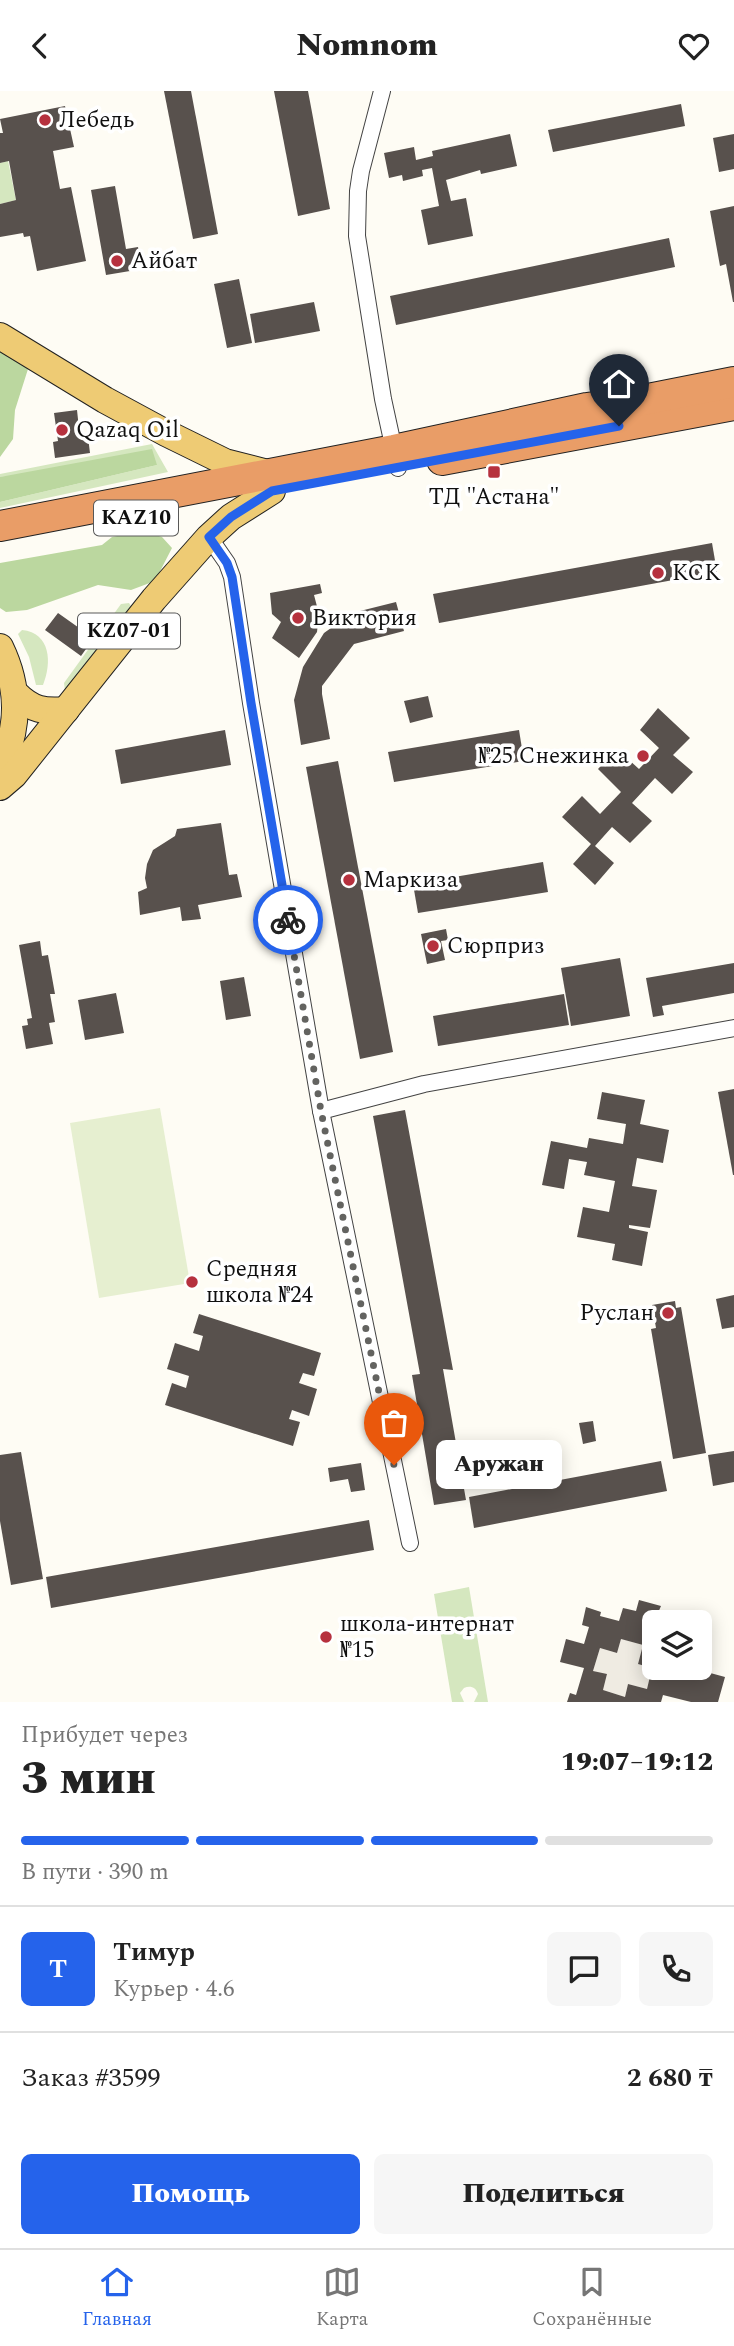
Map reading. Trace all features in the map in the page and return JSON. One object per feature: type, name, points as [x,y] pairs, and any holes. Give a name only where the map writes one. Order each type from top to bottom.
[{"type":"highway","name":"KAZ10","points":[[396,459],[587,408],[734,382]]},
{"type":"highway","name":"KAZ10","points":[[0,526],[734,405]]},
{"type":"highway","name":"KAZ10","points":[[0,545],[270,482]]},
{"type":"main road","points":[[2,339],[105,400],[225,462],[270,482]]},
{"type":"main road","name":"KZ07-01","points":[[0,787],[14,775],[154,599],[209,537],[270,482]]},
{"type":"main road","points":[[0,646],[11,670],[16,694],[16,722],[10,747],[0,769]]},
{"type":"main road","points":[[16,694],[36,710],[66,710]]},
{"type":"street","points":[[382,91],[361,171],[357,236],[383,399],[396,459]]},
{"type":"street","points":[[209,537],[227,563],[232,577],[321,1111],[410,1543]]},
{"type":"street","points":[[321,1111],[424,1084],[734,1028]]},
{"type":"green space","points":[[8,161],[16,200],[0,204],[0,163]]},
{"type":"green space","points":[[0,349],[18,355],[28,369],[15,410],[13,439],[0,457]]},
{"type":"green space","points":[[152,444],[168,472],[0,508],[0,502],[157,465],[0,477],[0,474]]},
{"type":"green space","points":[[152,449],[157,465],[0,502],[0,477]]},
{"type":"green space","points":[[143,531],[162,537],[172,548],[155,581],[131,590],[98,585],[27,610],[6,612],[0,608],[0,563],[102,545],[112,537]]},
{"type":"green space","points":[[129,603],[132,608],[65,691],[64,683],[121,604]]},
{"type":"green space","points":[[22,630],[39,637],[47,650],[48,668],[43,685],[36,685],[29,657],[18,634]]},
{"type":"green space","points":[[160,1108],[190,1283],[99,1298],[70,1123]]},
{"type":"green space","points":[[469,1587],[488,1702],[474,1702],[478,1694],[474,1688],[468,1687],[460,1693],[464,1702],[452,1702],[434,1594]]},
{"type":"shaded area","points":[[621,1639],[642,1645],[638,1664],[642,1665],[642,1680],[649,1680],[647,1689],[628,1684],[625,1697],[603,1690],[607,1675],[593,1671],[600,1648],[617,1653]]},
{"type":"building","points":[[164,91],[191,91],[218,234],[193,239]]},
{"type":"building","points":[[274,91],[308,91],[330,209],[298,216]]},
{"type":"building","points":[[681,104],[685,126],[553,152],[548,130]]},
{"type":"building","points":[[65,106],[74,147],[53,151],[60,189],[71,187],[86,261],[37,271],[30,236],[24,237],[23,233],[0,237],[0,204],[16,200],[9,161],[0,163],[0,133],[3,133],[0,119]]},
{"type":"building","points":[[510,134],[517,166],[481,174],[480,170],[446,180],[451,201],[466,198],[473,236],[428,245],[421,210],[439,206],[432,168],[422,170],[423,176],[403,181],[402,175],[389,178],[384,153],[414,147],[416,160],[433,156],[432,151]]},
{"type":"building","points":[[734,134],[734,169],[719,172],[713,138]]},
{"type":"building","points":[[115,186],[126,249],[138,247],[142,269],[106,275],[91,190]]},
{"type":"building","points":[[734,206],[733,302],[726,264],[720,266],[710,211]]},
{"type":"building","points":[[669,238],[675,267],[396,325],[390,296]]},
{"type":"building","points":[[239,279],[252,343],[227,348],[214,284]]},
{"type":"building","points":[[314,302],[320,331],[255,343],[250,314]]},
{"type":"building","points":[[640,375],[642,385],[610,390],[608,380]]},
{"type":"building","points":[[77,410],[80,438],[88,437],[90,453],[55,458],[53,442],[58,441],[54,413]]},
{"type":"building","points":[[712,543],[717,572],[439,623],[433,594]]},
{"type":"building","name":"Виктория","points":[[320,584],[322,593],[314,595],[319,614],[317,632],[299,658],[272,638],[281,622],[272,614],[270,593]]},
{"type":"building","points":[[396,602],[404,631],[354,644],[322,686],[330,739],[301,745],[294,700],[303,667],[324,633],[352,613]]},
{"type":"building","points":[[58,613],[82,630],[91,617],[103,625],[81,656],[45,630]]},
{"type":"building","points":[[428,696],[433,717],[410,723],[404,701]]},
{"type":"building","points":[[658,708],[690,738],[673,755],[693,772],[672,794],[655,778],[632,803],[652,821],[630,843],[612,827],[595,846],[614,863],[595,885],[573,864],[591,844],[562,817],[582,796],[600,814],[621,792],[598,769],[617,749],[639,769],[659,748],[640,730]]},
{"type":"building","points":[[225,730],[231,765],[121,784],[115,750]]},
{"type":"building","points":[[519,730],[524,761],[394,782],[388,752]]},
{"type":"building","points":[[338,761],[393,1052],[360,1059],[306,767]]},
{"type":"building","points":[[221,823],[229,875],[237,874],[242,897],[198,905],[201,919],[182,921],[180,907],[140,915],[138,892],[147,888],[147,864],[153,850],[175,836],[177,829]]},
{"type":"building","points":[[543,862],[548,892],[418,913],[413,884]]},
{"type":"building","points":[[446,929],[448,940],[441,941],[445,960],[427,964],[421,934]]},
{"type":"building","points":[[40,941],[42,956],[48,955],[55,994],[50,994],[55,1022],[49,1023],[53,1044],[26,1049],[22,1026],[28,1025],[27,1019],[32,1018],[19,945]]},
{"type":"building","points":[[620,958],[630,1016],[571,1026],[561,968]]},
{"type":"building","points":[[734,963],[734,993],[662,1006],[664,1015],[653,1017],[646,978]]},
{"type":"building","points":[[244,977],[251,1016],[226,1020],[220,981]]},
{"type":"building","points":[[116,993],[124,1033],[85,1040],[78,1000]]},
{"type":"building","points":[[564,994],[569,1025],[438,1046],[433,1016]]},
{"type":"building","points":[[734,1089],[734,1175],[733,1175],[718,1092]]},
{"type":"building","points":[[602,1092],[645,1100],[640,1124],[669,1130],[663,1163],[637,1158],[632,1186],[657,1190],[650,1228],[629,1225],[629,1228],[648,1232],[642,1266],[612,1260],[615,1244],[577,1237],[583,1207],[609,1212],[615,1181],[584,1175],[587,1162],[569,1159],[564,1189],[542,1185],[551,1141],[587,1148],[589,1138],[623,1144],[626,1124],[597,1119]]},
{"type":"building","points":[[405,1110],[453,1370],[443,1369],[466,1500],[434,1505],[412,1375],[420,1374],[373,1116]]},
{"type":"building","points":[[734,1295],[734,1327],[722,1329],[716,1299]]},
{"type":"building","points":[[675,1301],[676,1308],[681,1307],[706,1453],[673,1459],[651,1329],[656,1328],[652,1305]]},
{"type":"building","points":[[199,1314],[321,1353],[314,1376],[303,1373],[299,1383],[317,1389],[309,1416],[292,1410],[289,1419],[300,1422],[293,1446],[165,1405],[172,1383],[186,1388],[189,1376],[167,1369],[175,1343],[199,1351],[203,1336],[193,1333]]},
{"type":"building","points":[[593,1421],[596,1441],[583,1444],[579,1423]]},
{"type":"building","points":[[734,1451],[734,1482],[713,1486],[708,1455]]},
{"type":"building","points":[[21,1452],[43,1579],[11,1585],[0,1521],[0,1455]]},
{"type":"building","points":[[661,1461],[667,1491],[474,1528],[469,1497]]},
{"type":"building","points":[[361,1463],[365,1490],[351,1492],[348,1479],[330,1482],[328,1468]]},
{"type":"building","points":[[369,1520],[374,1550],[51,1608],[46,1577]]},
{"type":"building","points":[[639,1600],[661,1606],[659,1610],[642,1610],[642,1645],[621,1639],[617,1653],[600,1648],[593,1671],[607,1674],[603,1690],[625,1697],[628,1684],[647,1689],[649,1680],[712,1680],[712,1673],[725,1677],[718,1702],[691,1702],[663,1695],[661,1702],[567,1702],[570,1693],[576,1695],[584,1668],[560,1662],[566,1639],[584,1644],[589,1627],[582,1625],[586,1607],[601,1612],[600,1616],[619,1621],[623,1608],[636,1611]]},
{"type":"building","points":[[642,1649],[642,1665],[638,1664]]},
{"type":"way so far","points":[[288,920],[321,1111],[394,1465]]},
{"type":"place","name":"Лебедь","points":[[45,120]]},
{"type":"place","name":"Айбат","points":[[117,261]]},
{"type":"place","name":"Qazaq Oil","points":[[62,430]]},
{"type":"place","name":"ТД \"Астана\"","points":[[494,472]]},
{"type":"place","name":"КСК","points":[[658,573]]},
{"type":"place","name":"Виктория","points":[[298,618]]},
{"type":"place","name":"№25 Снежинка","points":[[643,756]]},
{"type":"place","name":"Маркиза","points":[[349,880]]},
{"type":"place","name":"Сюрприз","points":[[433,946]]},
{"type":"place","name":"Средняя школа №24","points":[[192,1282]]},
{"type":"place","name":"Руслан","points":[[668,1313]]},
{"type":"place","name":"Аружан","points":[[394,1465]]},
{"type":"place","name":"школа-интернат №15","points":[[326,1637]]},
{"type":"route","points":[[288,920],[232,577],[227,563],[209,537],[231,517],[272,491],[619,426]]}]
